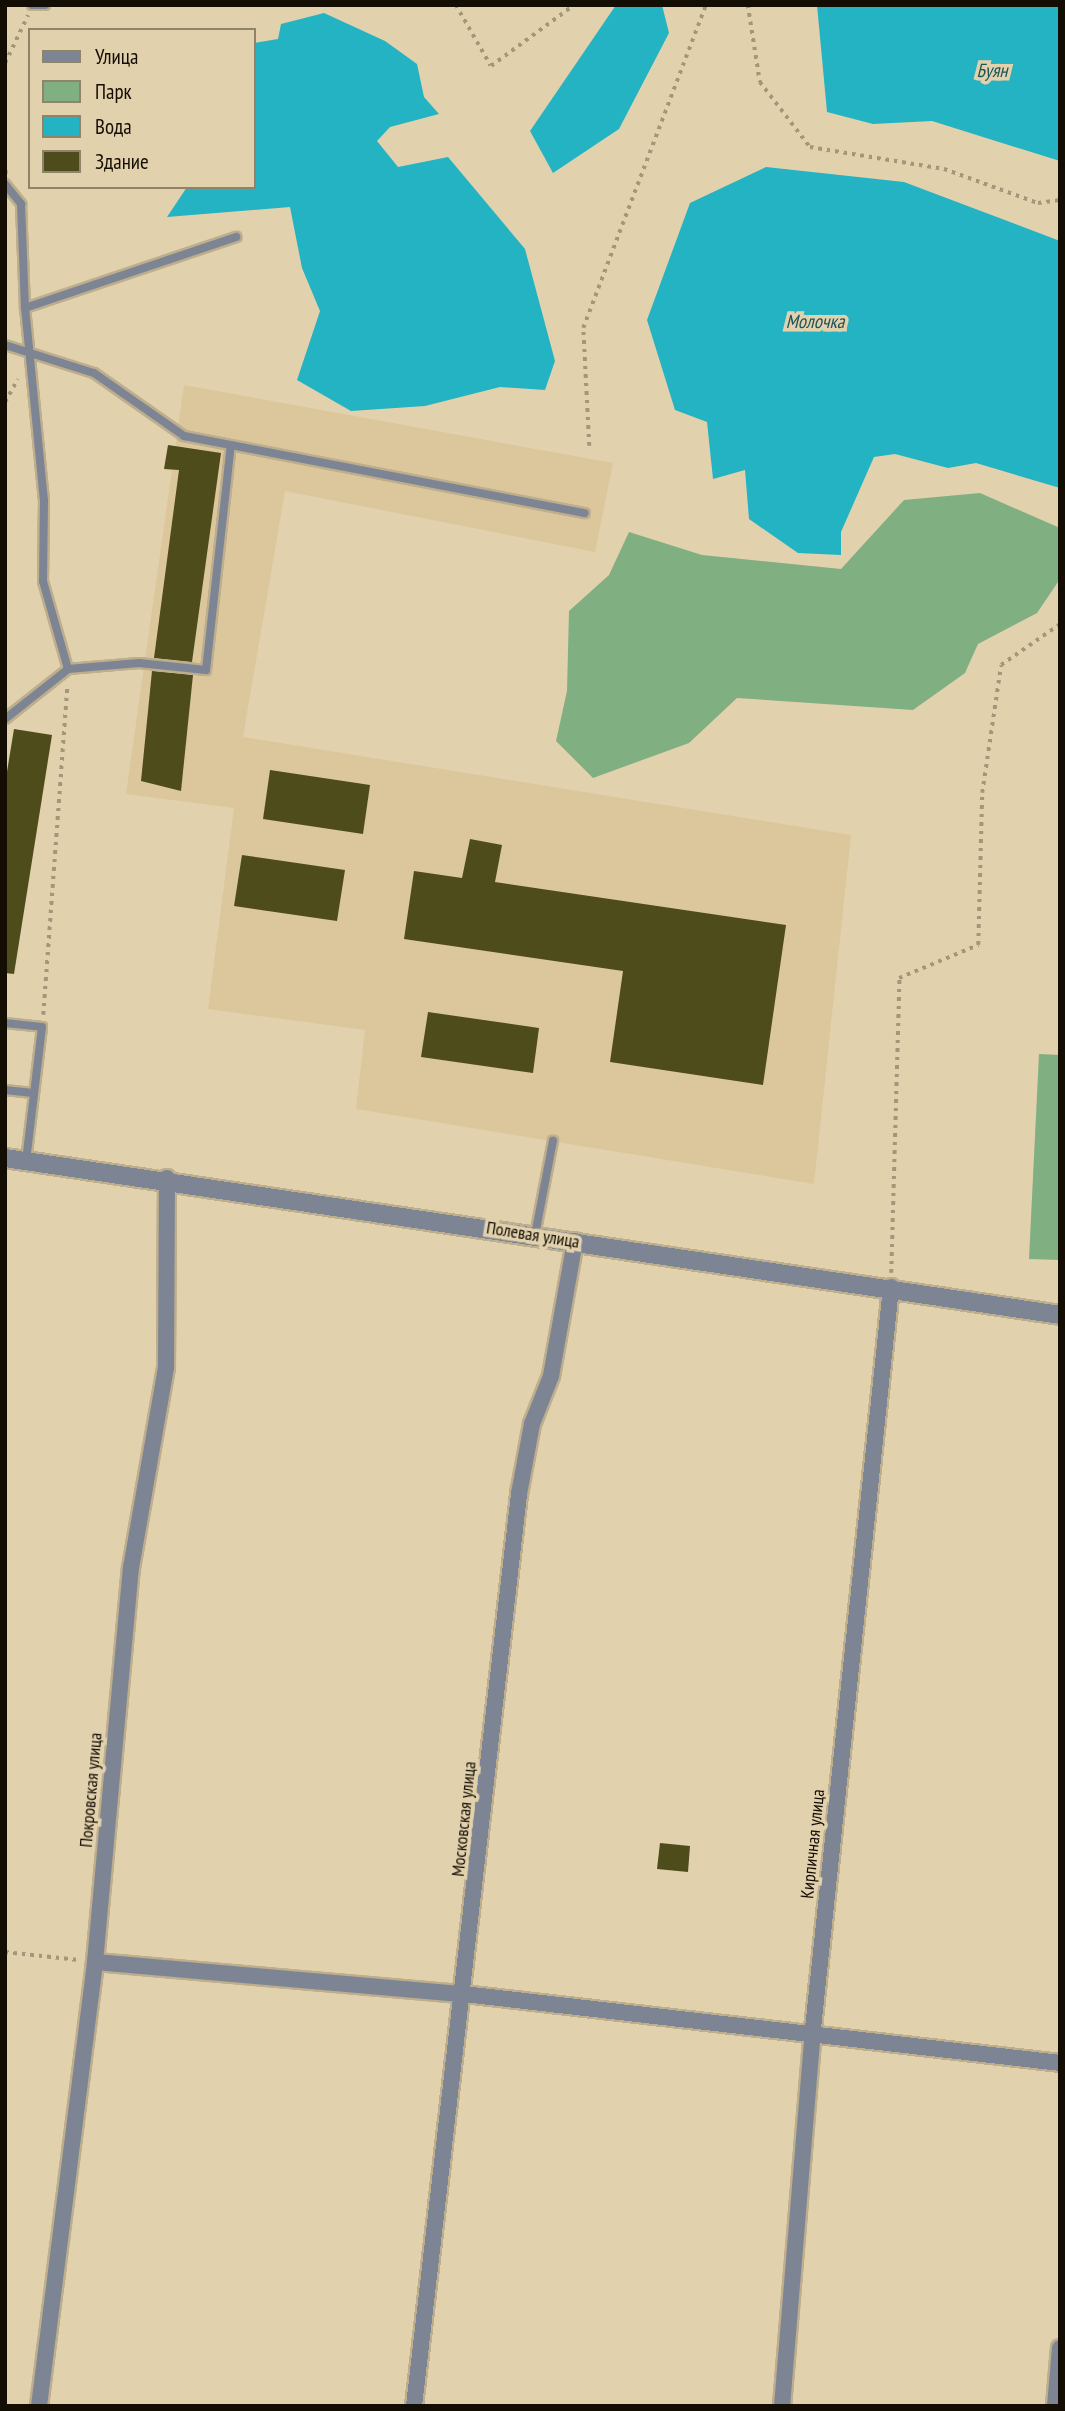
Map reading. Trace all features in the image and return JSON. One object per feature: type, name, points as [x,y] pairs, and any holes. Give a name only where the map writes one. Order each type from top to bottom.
[{"type":"street","name":"Полевая улица","points":[[5,1158],[167,1178],[1060,1315]]},
{"type":"street","name":"Покровская улица","points":[[39,2406],[95,1962],[131,1568],[166,1368],[167,1178]]},
{"type":"street","name":"Московская улица","points":[[414,2406],[464,1994],[519,1494],[532,1424],[551,1376],[575,1241]]},
{"type":"street","name":"Кирпичная улица","points":[[782,2406],[812,2038],[891,1287]]},
{"type":"street","points":[[95,1962],[464,1994],[812,2038],[1060,2063]]},
{"type":"street","points":[[1055,2406],[1060,2348]]},
{"type":"lane","points":[[32,6],[45,5]]},
{"type":"lane","points":[[5,184],[21,204],[25,308],[33,350],[43,581],[68,669]]},
{"type":"lane","points":[[25,308],[236,237]]},
{"type":"lane","points":[[5,345],[33,350],[94,373],[184,436],[585,513]]},
{"type":"lane","points":[[5,719],[68,669],[139,663],[206,670],[231,445]]},
{"type":"lane","points":[[5,1023],[42,1027],[26,1162]]},
{"type":"lane","points":[[5,1090],[33,1093]]},
{"type":"lane","points":[[535,1235],[553,1141]]},
{"type":"path","points":[[456,5],[491,66],[575,5]]},
{"type":"path","points":[[589,446],[583,328],[706,5]]},
{"type":"path","points":[[748,5],[760,82],[810,147],[944,169],[1038,203],[1060,200]]},
{"type":"path","points":[[5,63],[32,6]]},
{"type":"path","points":[[891,1287],[899,978],[978,944],[982,793],[1001,665],[1060,624]]},
{"type":"path","points":[[42,1027],[68,669]]},
{"type":"path","points":[[5,1952],[95,1962]]},
{"type":"shaded area","points":[[184,385],[613,463],[595,552],[285,491],[243,737],[851,835],[814,1184],[356,1109],[365,1030],[208,1009],[234,808],[126,794]]},
{"type":"green space","points":[[980,493],[1060,528],[1060,579],[1037,613],[978,644],[965,673],[913,710],[737,698],[689,743],[593,778],[556,741],[567,691],[569,611],[609,575],[629,532],[702,555],[841,569],[904,500]]},
{"type":"green space","points":[[1039,1054],[1060,1055],[1060,1260],[1029,1259]]},
{"type":"water","points":[[616,5],[662,5],[669,33],[619,129],[553,173],[530,131]]},
{"type":"water","name":"Буян","points":[[817,5],[1060,5],[1060,161],[932,121],[873,124],[827,112]]},
{"type":"water","points":[[324,13],[385,41],[417,64],[424,97],[439,114],[390,127],[377,141],[398,167],[448,157],[525,249],[555,361],[545,390],[500,387],[425,406],[351,411],[297,380],[320,311],[302,268],[290,207],[167,217],[186,189],[256,189],[256,43],[278,39],[281,24]]},
{"type":"water","name":"Молочка","points":[[766,167],[904,182],[1060,241],[1060,488],[976,463],[948,468],[895,454],[874,457],[841,532],[841,555],[798,553],[749,519],[745,470],[713,479],[707,422],[675,410],[647,320],[690,203]]},
{"type":"building","points":[[168,445],[221,453],[192,662],[154,658],[179,470],[164,469]]},
{"type":"building","points":[[152,671],[193,675],[181,791],[141,781]]},
{"type":"building","points":[[14,729],[52,735],[14,974],[5,973],[5,784]]},
{"type":"building","points":[[270,770],[370,785],[363,834],[263,819]]},
{"type":"building","points":[[470,839],[502,845],[495,882],[786,925],[763,1085],[610,1062],[623,971],[404,939],[414,871],[462,878]]},
{"type":"building","points":[[242,855],[345,870],[337,921],[234,906]]},
{"type":"building","points":[[428,1012],[539,1028],[533,1073],[421,1057]]},
{"type":"building","points":[[660,1843],[690,1846],[688,1872],[657,1869]]}]
